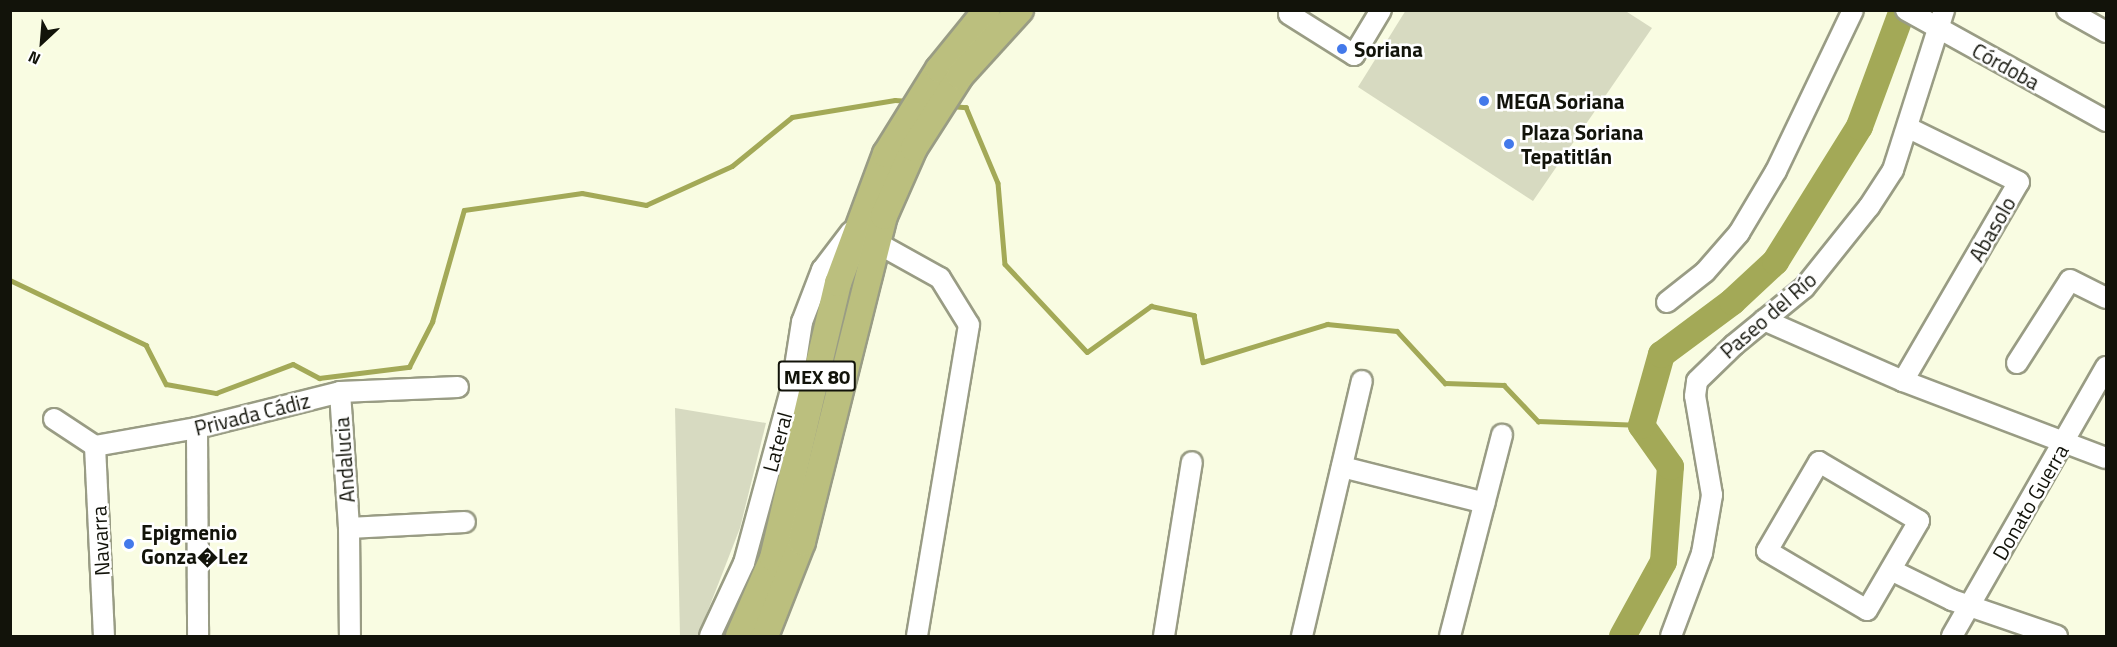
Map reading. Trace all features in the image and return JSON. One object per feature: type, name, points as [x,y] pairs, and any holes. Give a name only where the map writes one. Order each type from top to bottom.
[{"type":"main road","name":"MEX 80","points":[[739,636],[773,558],[838,283],[886,154],[916,123],[950,73],[987,10]]},
{"type":"main road","name":"MEX 80","points":[[950,73],[1020,10]]},
{"type":"main road","name":"MEX 80","points":[[765,636],[782,601],[805,532],[884,216],[916,123]]},
{"type":"main road","points":[[782,601],[787,636]]},
{"type":"street","points":[[1291,10],[1289,14],[1354,55],[1374,13]]},
{"type":"street","points":[[1667,302],[1706,272],[1739,233],[1776,171],[1853,10]]},
{"type":"street","name":"Córdoba","points":[[1905,10],[1937,21],[2106,121]]},
{"type":"street","points":[[2067,10],[2106,32]]},
{"type":"street","name":"Paseo del Río","points":[[1671,636],[1701,553],[1712,495],[1695,396],[1697,381],[1804,288],[1837,251],[1893,170],[1909,128],[1937,21]]},
{"type":"street","name":"Abasolo","points":[[1903,381],[2019,182],[1909,128]]},
{"type":"street","name":"Lateral","points":[[710,636],[744,563],[792,386],[802,322],[822,270],[861,218]]},
{"type":"street","points":[[878,243],[940,278],[969,325],[917,636]]},
{"type":"street","points":[[2017,363],[2070,280],[2106,298]]},
{"type":"street","points":[[1764,321],[1903,381],[2106,458]]},
{"type":"street","name":"Donato Guerra","points":[[1952,636],[2106,367]]},
{"type":"street","points":[[1302,636],[1362,381]]},
{"type":"street","name":"Privada Cádiz","points":[[95,446],[197,428],[340,392],[458,387]]},
{"type":"street","name":"Andalucia","points":[[340,392],[349,528],[350,636]]},
{"type":"street","points":[[54,419],[95,446]]},
{"type":"street","points":[[197,428],[198,636]]},
{"type":"street","points":[[1450,636],[1502,435]]},
{"type":"street","name":"Navarra","points":[[95,446],[104,636]]},
{"type":"street","points":[[1164,636],[1192,462]]},
{"type":"street","points":[[1819,462],[1919,521],[1894,566],[1867,610],[1767,551],[1819,462]]},
{"type":"street","points":[[1342,467],[1485,503]]},
{"type":"street","name":"Andalucia","points":[[349,528],[465,522]]},
{"type":"street","points":[[1894,566],[1972,602],[2057,636]]},
{"type":"building","name":"Plaza Soriana Tepatitlán","points":[[1406,10],[1624,10],[1652,28],[1533,201],[1358,87]]},
{"type":"building","points":[[675,408],[766,423],[740,528],[698,636],[680,636]]},
{"type":"waterway","points":[[1622,636],[1663,561],[1670,466],[1641,425],[1661,354],[1732,301],[1775,261],[1859,126],[1902,10]]},
{"type":"waterway","points":[[10,280],[146,345],[166,384],[216,393],[293,364],[319,378],[409,367],[432,322],[464,210],[582,193],[646,205],[732,166],[792,117],[895,100],[909,101]]},
{"type":"waterway","points":[[950,106],[966,107],[998,183],[1005,264],[1087,352],[1151,306],[1194,315],[1203,362],[1327,324],[1397,331],[1445,383],[1504,385],[1538,421],[1641,425]]},
{"type":"place","name":"Soriana","points":[[1342,49]]},
{"type":"place","name":"MEGA Soriana","points":[[1484,101]]},
{"type":"place","name":"Plaza Soriana Tepatitlán","points":[[1509,144]]},
{"type":"place","name":"Epigmenio Gonza�Lez","points":[[129,544]]}]
